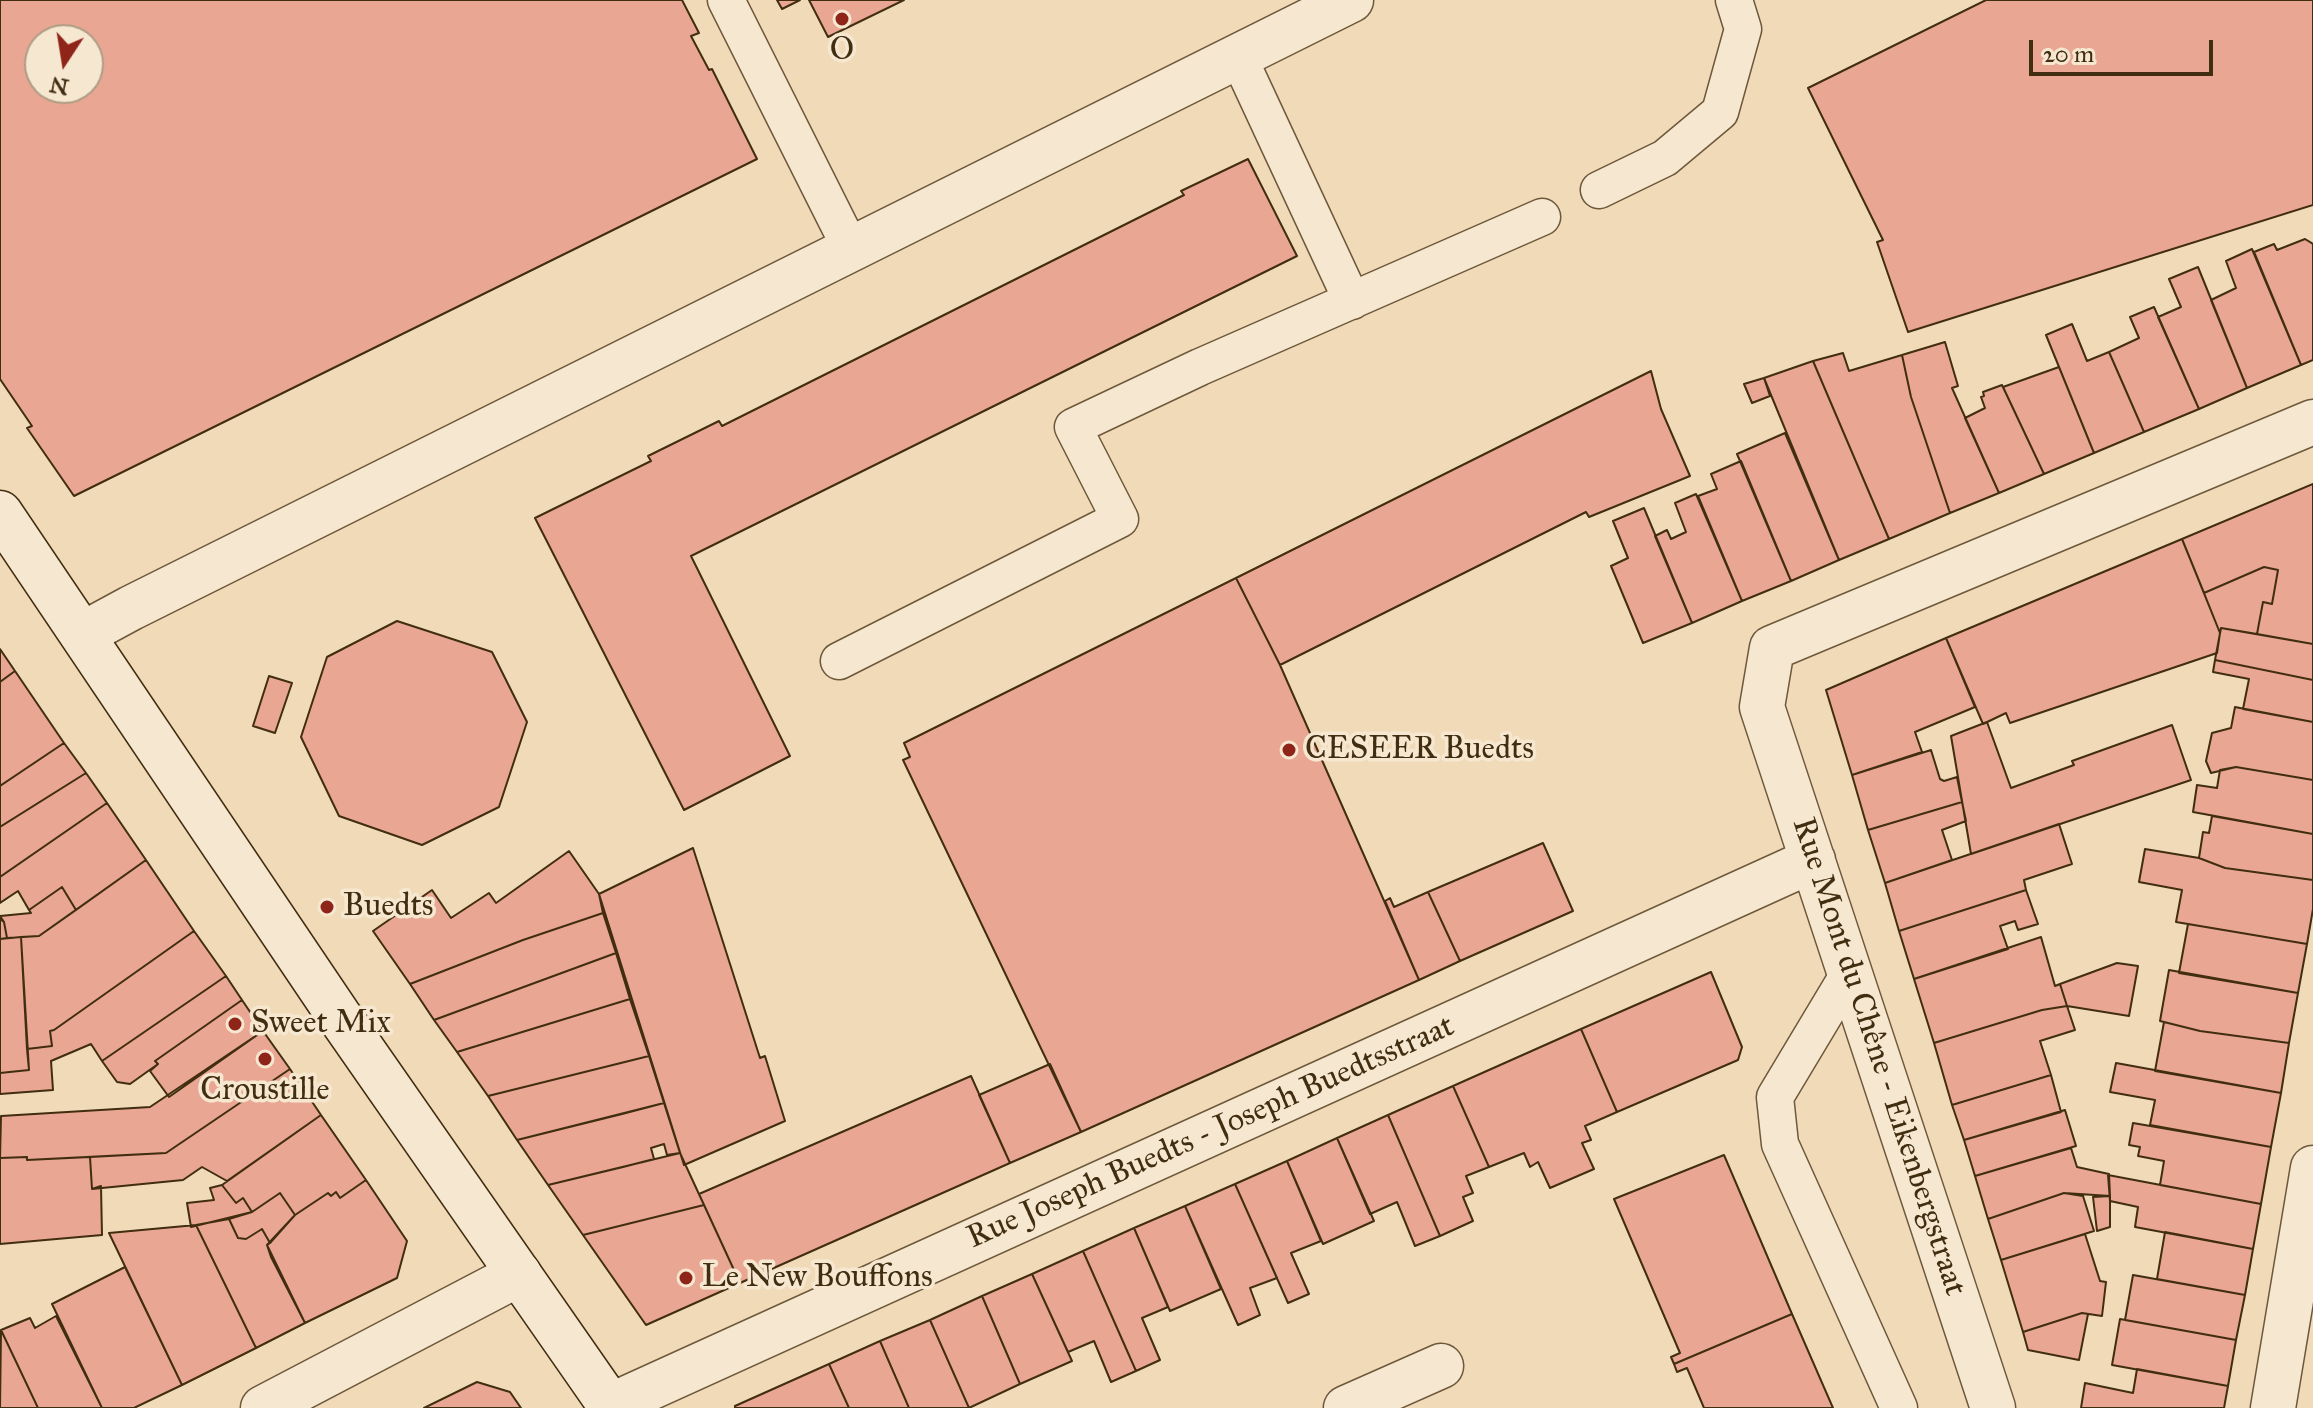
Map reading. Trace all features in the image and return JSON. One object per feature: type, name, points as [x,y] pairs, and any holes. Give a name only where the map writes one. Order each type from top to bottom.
[{"type":"street","points":[[83,634],[1351,0]]},
{"type":"street","name":"Rue Mont du Chêne - Eikenbergstraat","points":[[1993,1408],[1762,707],[1772,648],[2313,422]]},
{"type":"street","points":[[0,513],[339,1016],[611,1407]]},
{"type":"street","name":"Rue Joseph Buedts - Joseph Buedtsstraat","points":[[611,1407],[1813,860]]},
{"type":"street","points":[[2273,1408],[2313,1168]]},
{"type":"street","points":[[263,1408],[519,1274]]},
{"type":"street","points":[[1346,1408],[1441,1366]]},
{"type":"lane","points":[[726,0],[851,249]]},
{"type":"lane","points":[[1599,190],[1665,158],[1720,112],[1743,29],[1734,0]]},
{"type":"lane","points":[[1238,56],[1352,301]]},
{"type":"lane","points":[[839,661],[1120,519],[1073,427],[1542,217]]},
{"type":"lane","points":[[1850,972],[1775,1097],[1780,1144],[1899,1408]]},
{"type":"building","points":[[0,0],[682,0],[699,33],[691,36],[709,70],[712,69],[757,159],[74,496],[27,428],[32,426],[0,379]]},
{"type":"building","name":"O","points":[[777,0],[800,0],[782,9]]},
{"type":"building","name":"O","points":[[809,0],[904,0],[828,37]]},
{"type":"building","points":[[1986,0],[2313,0],[2313,205],[1908,332],[1877,242],[1883,240],[1808,88]]},
{"type":"building","points":[[1248,159],[1297,256],[691,556],[790,756],[684,810],[535,518],[651,461],[648,456],[719,421],[722,426],[1184,195],[1181,191]]},
{"type":"building","points":[[2305,239],[2313,244],[2313,360],[2301,365],[2254,252],[2274,244],[2277,250]]},
{"type":"building","points":[[2252,249],[2301,365],[2247,388],[2211,300],[2236,288],[2226,261]]},
{"type":"building","points":[[2198,267],[2247,388],[2199,409],[2158,317],[2181,307],[2169,279]]},
{"type":"building","points":[[2154,307],[2199,409],[2144,432],[2109,352],[2139,338],[2130,317]]},
{"type":"building","points":[[2072,324],[2087,361],[2109,352],[2144,432],[2094,453],[2046,335]]},
{"type":"building","points":[[1945,342],[1958,386],[1952,388],[1999,493],[1950,513],[1911,397],[1902,355]]},
{"type":"building","points":[[1843,353],[1849,371],[1902,355],[1911,397],[1950,513],[1889,539],[1813,361]]},
{"type":"building","points":[[1813,361],[1889,539],[1839,560],[1764,378]]},
{"type":"building","points":[[2059,367],[2094,453],[2044,474],[2003,387]]},
{"type":"building","points":[[1651,371],[1661,409],[1690,476],[1589,517],[1586,512],[1280,665],[1236,578]]},
{"type":"building","points":[[1764,378],[1770,396],[1752,403],[1744,384]]},
{"type":"building","points":[[2002,385],[2044,474],[1999,493],[1965,418],[1985,408],[1981,397],[1984,396],[1983,392]]},
{"type":"building","points":[[1785,433],[1839,560],[1791,581],[1737,454]]},
{"type":"building","points":[[1741,461],[1791,581],[1742,601],[1698,496],[1717,489],[1711,474]]},
{"type":"building","points":[[2313,484],[2313,644],[2257,634],[2263,602],[2272,604],[2278,570],[2264,567],[2204,593],[2182,539]]},
{"type":"building","points":[[1696,494],[1742,601],[1692,623],[1655,536],[1667,530],[1671,539],[1686,532],[1675,503]]},
{"type":"building","points":[[1644,508],[1692,623],[1643,643],[1611,566],[1628,558],[1613,521]]},
{"type":"building","points":[[2182,539],[2220,633],[2217,653],[2010,723],[2006,713],[1983,724],[1946,638]]},
{"type":"building","points":[[2264,567],[2278,570],[2272,604],[2263,602],[2257,634],[2221,628],[2220,633],[2204,593]]},
{"type":"building","points":[[1236,578],[1280,665],[1419,980],[1081,1132],[903,760],[910,757],[904,743]]},
{"type":"building","points":[[397,621],[492,652],[527,722],[499,807],[422,845],[339,816],[301,737],[327,657]]},
{"type":"building","points":[[2221,628],[2313,644],[2313,680],[2215,660]]},
{"type":"building","points":[[1946,638],[1975,707],[1915,732],[1922,752],[1852,775],[1826,690]]},
{"type":"building","points":[[0,649],[15,671],[0,682]]},
{"type":"building","points":[[2215,660],[2313,680],[2313,722],[2243,709],[2249,679],[2213,672]]},
{"type":"building","points":[[15,671],[64,743],[0,786],[0,682]]},
{"type":"building","points":[[269,676],[292,683],[275,733],[253,726]]},
{"type":"building","points":[[2235,707],[2313,722],[2313,780],[2236,767],[2211,773],[2206,761],[2212,733],[2231,728]]},
{"type":"building","points":[[1987,722],[2011,788],[2074,765],[2072,761],[2172,725],[2191,780],[1971,854],[1951,736]]},
{"type":"building","points":[[64,743],[86,773],[0,827],[0,786]]},
{"type":"building","points":[[1931,750],[1940,779],[1944,781],[1957,777],[1962,802],[1868,830],[1852,775]]},
{"type":"building","points":[[2236,767],[2313,780],[2313,834],[2193,812],[2197,785],[2217,788],[2220,770]]},
{"type":"building","points":[[86,773],[107,803],[0,877],[0,827]]},
{"type":"building","points":[[1962,802],[1966,821],[1942,830],[1952,860],[1885,883],[1868,830]]},
{"type":"building","points":[[107,803],[146,860],[76,910],[62,887],[29,910],[18,891],[0,903],[0,877]]},
{"type":"building","points":[[2212,816],[2313,834],[2313,880],[2225,868],[2199,858],[2203,832],[2209,833]]},
{"type":"building","points":[[2059,824],[2072,864],[2024,880],[2026,890],[1899,931],[1885,883]]},
{"type":"building","points":[[1543,843],[1573,911],[1460,961],[1428,892]]},
{"type":"building","points":[[693,848],[760,1058],[765,1056],[785,1121],[684,1165],[599,894]]},
{"type":"building","points":[[2145,849],[2199,858],[2225,868],[2313,880],[2313,909],[2307,944],[2176,922],[2182,890],[2139,882]]},
{"type":"building","points":[[569,851],[599,894],[603,913],[410,984],[373,931],[432,890],[451,918],[489,893],[496,903]]},
{"type":"building","points":[[146,860],[194,931],[50,1031],[52,1046],[27,1049],[21,937],[39,936]]},
{"type":"building","points":[[62,887],[76,910],[39,936],[7,938],[0,916],[31,913],[29,910]]},
{"type":"building","points":[[2026,890],[2038,924],[2018,930],[2015,921],[2000,926],[2008,949],[1914,979],[1899,931]]},
{"type":"building","points":[[1428,892],[1460,961],[1419,980],[1385,901],[1390,898],[1394,907]]},
{"type":"building","points":[[603,913],[616,953],[434,1020],[410,984],[523,940]]},
{"type":"building","points":[[0,919],[4,922],[7,938],[0,939]]},
{"type":"building","points":[[2188,924],[2307,944],[2298,993],[2179,973]]},
{"type":"building","points":[[194,931],[226,976],[102,1061],[91,1044],[51,1061],[53,1090],[0,1094],[0,1073],[29,1070],[27,1049],[52,1046],[50,1031]]},
{"type":"building","points":[[21,937],[29,1070],[0,1073],[0,939]]},
{"type":"building","points":[[2041,937],[2055,986],[2060,984],[2067,1006],[2042,1010],[1934,1043],[1914,979]]},
{"type":"building","points":[[616,953],[630,999],[457,1052],[434,1020]]},
{"type":"building","points":[[2117,963],[2138,966],[2129,1016],[2067,1006],[2060,984]]},
{"type":"building","points":[[2169,970],[2298,993],[2289,1043],[2200,1031],[2160,1021]]},
{"type":"building","points":[[1711,972],[1742,1047],[1738,1060],[1617,1112],[1581,1029]]},
{"type":"building","points":[[226,976],[242,1000],[155,1061],[158,1064],[130,1084],[117,1082],[102,1061]]},
{"type":"building","points":[[630,999],[649,1056],[488,1096],[457,1052]]},
{"type":"building","points":[[242,1000],[263,1031],[169,1097],[150,1071],[158,1064],[155,1061]]},
{"type":"building","points":[[2067,1006],[2075,1030],[2040,1041],[2051,1075],[1952,1105],[1934,1043],[2042,1010]]},
{"type":"building","points":[[2164,1022],[2200,1031],[2289,1043],[2281,1093],[2155,1071]]},
{"type":"building","points":[[1581,1029],[1617,1112],[1585,1126],[1591,1140],[1582,1143],[1594,1169],[1550,1188],[1538,1162],[1530,1167],[1524,1153],[1489,1167],[1453,1086]]},
{"type":"building","points":[[263,1031],[290,1069],[166,1153],[27,1160],[27,1157],[0,1158],[1,1116],[150,1107]]},
{"type":"building","points":[[649,1056],[664,1103],[622,1114],[517,1140],[488,1096]]},
{"type":"building","points":[[2116,1063],[2281,1093],[2271,1147],[2150,1125],[2155,1100],[2110,1092]]},
{"type":"building","points":[[1050,1064],[1081,1132],[1010,1163],[979,1095]]},
{"type":"building","points":[[290,1069],[321,1115],[227,1181],[202,1167],[183,1180],[92,1189],[90,1157],[166,1153]]},
{"type":"building","points":[[2051,1075],[2061,1112],[1964,1140],[1952,1105]]},
{"type":"building","points":[[971,1076],[1010,1163],[740,1283],[699,1194]]},
{"type":"building","points":[[1453,1086],[1489,1167],[1466,1176],[1473,1193],[1463,1197],[1473,1221],[1440,1236],[1388,1115]]},
{"type":"building","points":[[664,1103],[680,1153],[667,1155],[664,1144],[651,1148],[654,1159],[548,1185],[517,1140]]},
{"type":"building","points":[[2065,1110],[2076,1146],[1975,1176],[1964,1140]]},
{"type":"building","points":[[321,1115],[366,1180],[340,1198],[336,1192],[331,1196],[328,1193],[295,1215],[280,1193],[252,1212],[243,1198],[236,1203],[222,1185]]},
{"type":"building","points":[[1388,1115],[1440,1236],[1415,1246],[1397,1202],[1370,1214],[1337,1138]]},
{"type":"building","points":[[2133,1123],[2271,1147],[2261,1204],[2160,1185],[2164,1161],[2138,1156],[2140,1147],[2129,1145]]},
{"type":"building","points":[[1337,1138],[1374,1221],[1323,1244],[1287,1161]]},
{"type":"building","points":[[2071,1148],[2077,1167],[2109,1174],[2110,1196],[2064,1193],[1988,1219],[1975,1176]]},
{"type":"building","points":[[680,1153],[704,1205],[583,1235],[548,1185]]},
{"type":"building","points":[[1724,1155],[1792,1314],[1674,1364],[1671,1357],[1680,1353],[1614,1199]]},
{"type":"building","points":[[27,1157],[27,1160],[90,1157],[92,1189],[101,1186],[102,1235],[0,1244],[0,1158]]},
{"type":"building","points":[[1287,1161],[1321,1241],[1291,1253],[1309,1294],[1288,1303],[1235,1184]]},
{"type":"building","points":[[2108,1175],[2261,1204],[2253,1249],[2135,1227],[2138,1207],[2110,1201]]},
{"type":"building","points":[[366,1180],[407,1241],[397,1278],[305,1323],[267,1245],[295,1215],[328,1193],[331,1196],[336,1192],[340,1198]]},
{"type":"building","points":[[1235,1184],[1277,1278],[1250,1288],[1260,1315],[1238,1325],[1185,1206]]},
{"type":"building","points":[[222,1185],[236,1203],[243,1198],[252,1212],[191,1227],[187,1203],[214,1200],[210,1188]]},
{"type":"building","points":[[280,1193],[295,1215],[270,1243],[262,1229],[246,1239],[238,1238],[229,1219],[252,1212]]},
{"type":"building","points":[[2064,1193],[2083,1196],[2094,1231],[2001,1260],[1988,1219]]},
{"type":"building","points":[[2110,1196],[2110,1227],[2097,1231],[2093,1197]]},
{"type":"building","points":[[704,1205],[740,1283],[646,1325],[583,1235]]},
{"type":"building","points":[[1185,1206],[1221,1289],[1170,1311],[1134,1228]]},
{"type":"building","points":[[229,1219],[238,1238],[246,1239],[262,1229],[270,1243],[267,1245],[271,1257],[305,1323],[256,1348],[196,1225]]},
{"type":"building","points":[[196,1225],[256,1348],[182,1385],[109,1233]]},
{"type":"building","points":[[1134,1228],[1168,1307],[1142,1318],[1160,1360],[1136,1371],[1083,1251]]},
{"type":"building","points":[[2165,1232],[2253,1249],[2245,1295],[2157,1279]]},
{"type":"building","points":[[2085,1234],[2100,1281],[2106,1282],[2102,1316],[2082,1313],[2023,1332],[2001,1260]]},
{"type":"building","points":[[1083,1251],[1136,1371],[1111,1382],[1094,1341],[1068,1352],[1032,1274]]},
{"type":"building","points":[[125,1267],[182,1385],[134,1408],[102,1408],[52,1304]]},
{"type":"building","points":[[1032,1274],[1072,1361],[1020,1384],[982,1296]]},
{"type":"building","points":[[2133,1275],[2245,1295],[2236,1340],[2125,1320]]},
{"type":"building","points":[[982,1296],[1020,1384],[969,1408],[930,1320]]},
{"type":"building","points":[[2082,1313],[2088,1314],[2079,1360],[2028,1350],[2023,1332]]},
{"type":"building","points":[[1792,1314],[1833,1408],[1704,1408],[1687,1368],[1677,1372],[1674,1364]]},
{"type":"building","points":[[56,1316],[102,1408],[38,1408],[1,1330],[30,1318],[35,1328]]},
{"type":"building","points":[[2120,1319],[2236,1340],[2228,1386],[2112,1365]]},
{"type":"building","points":[[930,1320],[969,1408],[909,1408],[880,1341]]},
{"type":"building","points":[[1,1330],[38,1408],[0,1408]]},
{"type":"building","points":[[880,1341],[909,1408],[849,1408],[829,1364]]},
{"type":"building","points":[[829,1364],[849,1408],[735,1408],[735,1406]]},
{"type":"building","points":[[2137,1369],[2228,1386],[2224,1408],[2081,1408],[2085,1383],[2133,1393]]},
{"type":"building","points":[[477,1382],[510,1392],[521,1408],[424,1408]]},
{"type":"place","name":"O","points":[[842,19]]},
{"type":"place","name":"CESEER Buedts","points":[[1289,750]]},
{"type":"place","name":"Buedts","points":[[327,907]]},
{"type":"place","name":"Sweet Mix","points":[[235,1024]]},
{"type":"place","name":"Croustille","points":[[265,1059]]},
{"type":"place","name":"Le New Bouffons","points":[[686,1278]]}]
